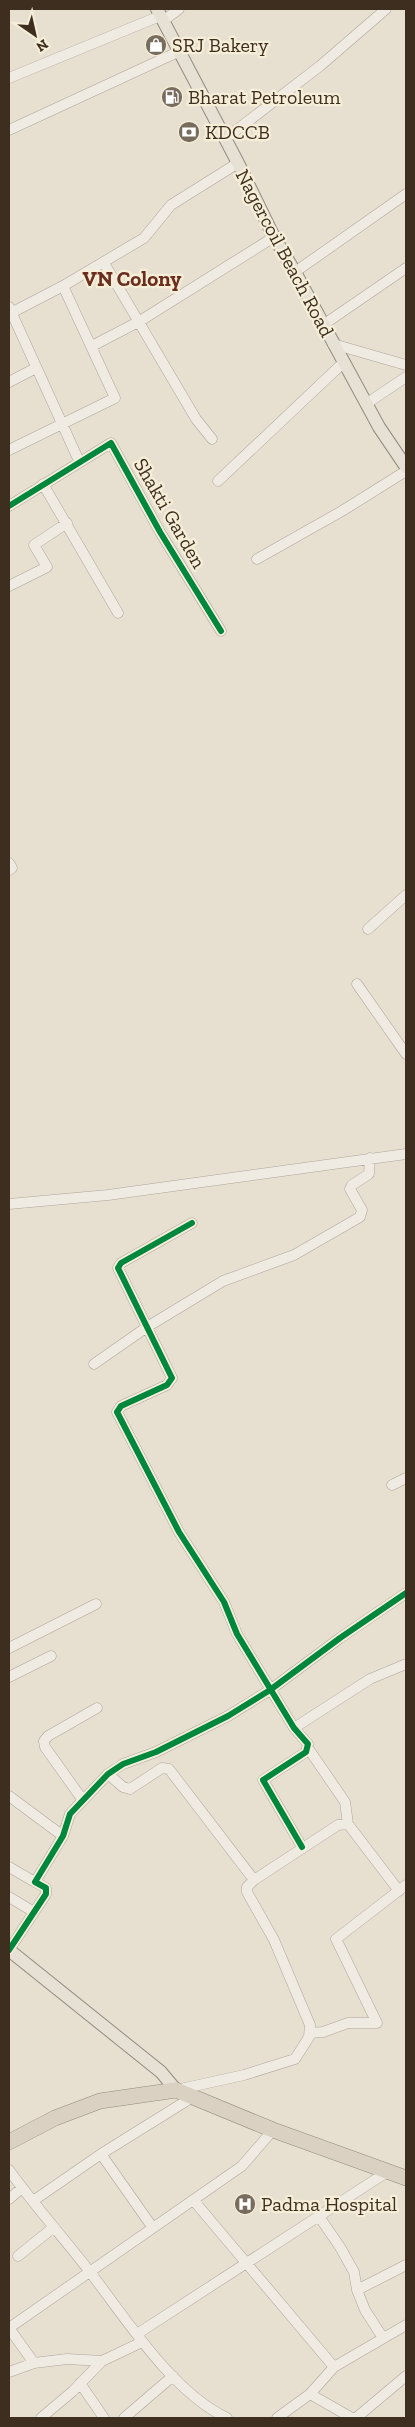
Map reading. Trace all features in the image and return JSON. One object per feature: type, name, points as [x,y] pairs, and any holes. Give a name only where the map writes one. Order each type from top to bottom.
[{"type":"highway","points":[[9,2142],[55,2118],[100,2101],[176,2090],[273,2130],[406,2178]]},
{"type":"main road","name":"Nagercoil Beach Road","points":[[160,15],[238,163],[274,237],[295,272],[366,404],[406,467]]},
{"type":"main road","points":[[9,1950],[161,2072],[176,2090]]},
{"type":"street","points":[[9,78],[160,15],[179,9]]},
{"type":"street","points":[[225,139],[320,66],[386,9]]},
{"type":"street","points":[[9,130],[180,51]]},
{"type":"street","points":[[9,506],[79,461],[10,311],[63,286],[144,238],[171,205],[238,163]]},
{"type":"street","points":[[295,272],[406,194]]},
{"type":"street","points":[[92,346],[140,321],[274,237]]},
{"type":"street","points":[[104,263],[140,321],[196,419],[212,439]]},
{"type":"street","points":[[323,325],[406,268]]},
{"type":"street","points":[[9,450],[115,398],[63,286]]},
{"type":"street","points":[[333,344],[406,365]]},
{"type":"street","points":[[218,481],[343,362]]},
{"type":"street","points":[[9,382],[36,368]]},
{"type":"street","points":[[366,404],[406,378]]},
{"type":"street","name":"Shakti Garden","points":[[79,461],[111,443],[160,532],[221,631]]},
{"type":"street","points":[[257,559],[342,511],[406,471]]},
{"type":"street","points":[[43,484],[118,613]]},
{"type":"street","points":[[9,586],[46,567],[34,545],[67,523]]},
{"type":"street","points":[[9,863],[12,868],[9,870]]},
{"type":"street","points":[[368,929],[406,895]]},
{"type":"street","points":[[357,984],[406,1054]]},
{"type":"street","points":[[9,1204],[108,1195],[406,1154]]},
{"type":"street","points":[[94,1364],[147,1327],[223,1281],[294,1255],[360,1217],[362,1210],[350,1187],[369,1174],[370,1158]]},
{"type":"street","points":[[192,1224],[121,1263],[118,1268],[172,1375],[172,1380],[167,1386],[121,1406],[117,1412],[179,1532],[224,1602],[237,1634],[294,1728],[345,1802],[348,1824],[402,1888],[336,1940],[377,2023],[348,2023],[327,2031],[310,2034]]},
{"type":"street","points":[[392,1485],[406,1478]]},
{"type":"street","points":[[35,1882],[63,1836],[70,1814],[82,1799],[108,1774],[123,1764],[156,1752],[228,1716],[270,1690],[340,1638],[406,1593]]},
{"type":"street","points":[[9,1648],[96,1604]]},
{"type":"street","points":[[9,1677],[51,1656]]},
{"type":"street","points":[[294,1728],[370,1679],[406,1664]]},
{"type":"street","points":[[82,1799],[45,1748],[44,1741],[48,1736],[97,1708]]},
{"type":"street","points":[[302,1847],[263,1780],[304,1754],[308,1748]]},
{"type":"street","points":[[108,1774],[123,1788],[130,1789],[162,1768],[170,1769],[254,1880]]},
{"type":"street","points":[[9,1796],[63,1836]]},
{"type":"street","points":[[176,2090],[244,2076],[291,2061],[300,2054],[310,2034],[310,2025],[274,1940],[247,1892],[248,1887],[254,1880],[302,1847],[338,1826],[348,1824]]},
{"type":"street","points":[[9,1867],[44,1886],[47,1892],[9,1950]]},
{"type":"street","points":[[9,1897],[34,1912]]},
{"type":"street","points":[[33,2201],[101,2154],[192,2098]]},
{"type":"street","points":[[34,2363],[9,2328],[242,2166],[273,2130]]},
{"type":"street","points":[[101,2154],[153,2228]]},
{"type":"street","points":[[9,2170],[140,2338],[173,2376],[211,2415],[227,2418]]},
{"type":"street","points":[[41,2418],[102,2361],[140,2338],[247,2262],[387,2172]]},
{"type":"street","points":[[9,2199],[22,2188]]},
{"type":"street","points":[[194,2201],[247,2262],[262,2284],[290,2313],[334,2367]]},
{"type":"street","points":[[318,2215],[340,2247],[354,2272],[357,2290],[365,2310],[383,2338]]},
{"type":"street","points":[[18,2256],[54,2226]]},
{"type":"street","points":[[357,2290],[406,2265]]},
{"type":"street","points":[[277,2418],[310,2394],[334,2367],[406,2325]]},
{"type":"street","points":[[9,2372],[34,2363],[67,2359],[102,2361]]},
{"type":"street","points":[[124,2418],[173,2376]]},
{"type":"street","points":[[356,2418],[406,2376]]},
{"type":"street","points":[[80,2383],[104,2418]]},
{"type":"street","points":[[310,2394],[352,2418]]},
{"type":"cycle path","points":[[9,506],[111,443],[160,532],[221,631]]},
{"type":"cycle path","points":[[192,1223],[121,1263],[118,1268],[172,1378],[167,1385],[121,1406],[117,1412],[179,1532],[224,1602],[237,1634],[294,1728],[308,1744],[306,1752],[263,1780],[302,1847]]},
{"type":"cycle path","points":[[9,1950],[46,1894],[46,1888],[35,1882],[63,1836],[70,1814],[108,1774],[123,1764],[156,1752],[228,1716],[270,1690],[340,1638],[406,1593]]},
{"type":"place","name":"SRJ Bakery","points":[[156,45]]},
{"type":"place","name":"Bharat Petroleum","points":[[172,97]]},
{"type":"place","name":"KDCCB","points":[[189,132]]},
{"type":"place","name":"Padma Hospital","points":[[245,2204]]},
{"type":"district","name":"VN Colony","points":[[132,278]]}]
